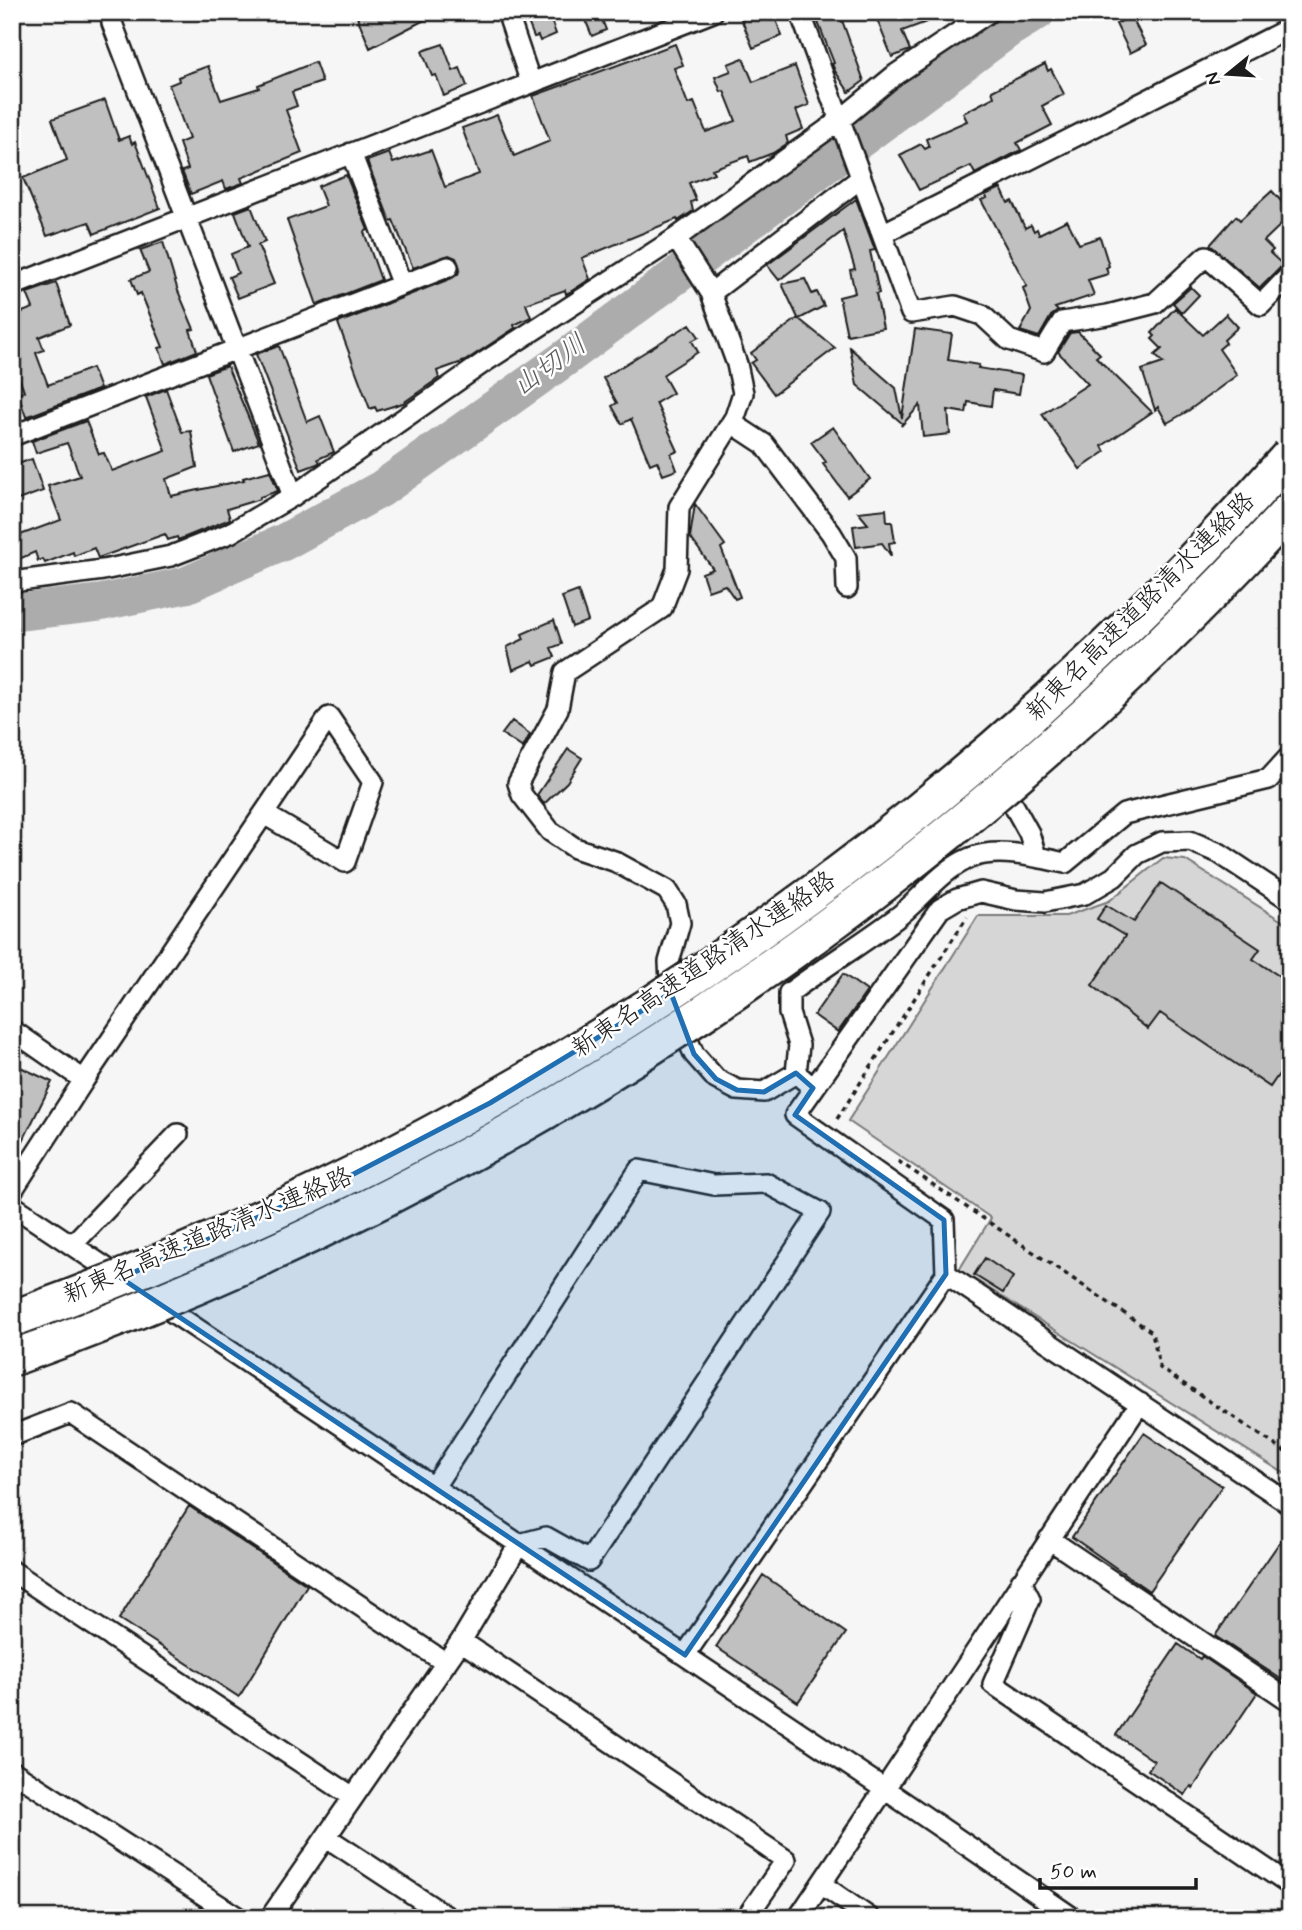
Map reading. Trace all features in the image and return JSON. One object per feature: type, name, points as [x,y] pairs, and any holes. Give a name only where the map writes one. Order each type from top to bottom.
[{"type":"highway","name":"新東名高速道路清水連絡路","points":[[12,1319],[160,1263],[332,1185],[489,1103],[647,1009],[808,898],[1025,723],[1133,621],[1237,515],[1290,455]]},
{"type":"highway","name":"新東名高速道路清水連絡路","points":[[12,1358],[170,1296],[359,1212],[507,1134],[667,1038],[828,928],[961,823],[1107,697],[1290,510]]},
{"type":"street","points":[[506,12],[531,83]]},
{"type":"street","points":[[12,286],[713,12]]},
{"type":"street","points":[[800,12],[911,313],[955,306],[982,315],[1009,340],[1044,352],[1062,322],[1108,315],[1155,303],[1206,256],[1261,305],[1290,275]]},
{"type":"street","points":[[12,582],[103,570],[171,556],[230,533],[293,496],[483,363],[680,244],[841,126],[895,75],[989,12]]},
{"type":"street","points":[[112,23],[293,496]]},
{"type":"street","points":[[882,234],[1290,28]]},
{"type":"street","points":[[351,153],[401,285]]},
{"type":"street","points":[[709,290],[860,174]]},
{"type":"street","points":[[680,244],[709,290],[737,364],[743,393],[732,423],[679,507],[677,569],[662,608],[565,672],[558,709],[518,783],[522,795],[550,831],[575,848],[614,861],[667,890],[676,904],[680,923],[669,962],[671,1002],[694,1054],[716,1079],[737,1090],[764,1092],[796,1073]]},
{"type":"street","points":[[12,436],[448,267]]},
{"type":"street","points":[[732,423],[764,444],[831,533],[846,558],[847,588]]},
{"type":"street","points":[[12,1191],[84,1080],[329,717],[373,782],[345,862],[264,814]]},
{"type":"street","points":[[796,1073],[799,1045],[789,1013],[789,993],[897,918],[947,872],[971,857],[1006,853],[1065,863],[1124,814],[1269,779],[1290,756]]},
{"type":"street","points":[[1014,806],[1029,833],[1036,856]]},
{"type":"street","points":[[685,1655],[946,1274],[944,1220],[795,1115],[940,909],[981,892],[1016,900],[1045,902],[1086,894],[1114,877],[1137,854],[1162,842],[1190,841],[1219,853],[1290,900]]},
{"type":"street","points":[[12,1030],[84,1080]]},
{"type":"street","points":[[796,1073],[813,1088]]},
{"type":"street","points":[[72,1245],[178,1134]]},
{"type":"street","points":[[270,1918],[461,1641],[519,1544],[546,1537],[589,1560],[820,1212],[766,1183],[714,1185],[639,1170],[434,1487]]},
{"type":"street","points":[[12,1205],[1073,1918]]},
{"type":"street","points":[[946,1274],[1290,1504]]},
{"type":"street","points":[[799,1918],[1140,1403]]},
{"type":"street","points":[[12,1436],[71,1413],[446,1663]]},
{"type":"street","points":[[1049,1539],[1290,1701]]},
{"type":"street","points":[[12,1571],[354,1797]]},
{"type":"street","points":[[1021,1581],[1030,1599],[993,1684],[1290,1885]]},
{"type":"street","points":[[461,1641],[786,1860],[747,1918]]},
{"type":"street","points":[[12,1771],[240,1918]]},
{"type":"street","points":[[326,1837],[449,1918]]},
{"type":"street","points":[[821,1884],[870,1918]]},
{"type":"path","points":[[837,1119],[970,912]]},
{"type":"path","points":[[893,1157],[1152,1332],[1160,1368],[1290,1455]]},
{"type":"highlighted area","points":[[671,993],[694,1054],[716,1079],[737,1090],[764,1092],[796,1073],[813,1088],[795,1115],[944,1220],[946,1274],[685,1655],[121,1278],[344,1179],[490,1103]]},
{"type":"shaded area","points":[[1163,858],[1185,860],[1290,926],[1290,1477],[959,1270],[991,1218],[848,1121],[978,916],[1066,916],[1109,901]]},
{"type":"building","points":[[355,12],[440,12],[370,48]]},
{"type":"building","points":[[524,12],[548,12],[556,34],[540,41],[538,36],[534,37]]},
{"type":"building","points":[[582,12],[599,12],[606,30],[592,36]]},
{"type":"building","points":[[751,12],[773,12],[782,36],[753,48],[740,16]]},
{"type":"building","points":[[814,12],[839,12],[864,81],[849,92],[835,71]]},
{"type":"building","points":[[874,12],[948,14],[902,31],[910,50],[892,57]]},
{"type":"building","points":[[1131,16],[1146,45],[1130,53],[1116,24]]},
{"type":"building","points":[[443,44],[453,71],[460,68],[467,86],[444,96],[422,51]]},
{"type":"building","points":[[675,44],[683,65],[674,68],[688,104],[694,102],[706,132],[736,121],[715,77],[731,71],[728,64],[743,58],[753,82],[795,66],[809,105],[796,110],[803,129],[786,136],[788,143],[773,153],[750,162],[748,156],[712,169],[714,173],[689,183],[696,200],[691,202],[693,211],[678,221],[677,219],[582,258],[590,279],[566,294],[565,290],[526,304],[531,317],[514,325],[515,328],[465,361],[437,371],[439,378],[403,403],[377,411],[375,407],[370,409],[338,323],[452,278],[458,274],[460,268],[456,258],[449,255],[413,268],[393,220],[390,221],[367,161],[389,153],[393,163],[431,150],[445,187],[479,174],[462,128],[497,115],[514,156],[550,141],[533,96]]},
{"type":"building","points":[[315,62],[322,82],[292,92],[297,106],[286,110],[302,153],[241,178],[243,183],[226,189],[223,181],[191,194],[182,171],[188,169],[179,143],[189,139],[169,85],[179,81],[178,77],[208,66],[221,100],[259,88],[258,85]]},
{"type":"building","points":[[1045,64],[1048,71],[1051,69],[1064,94],[1042,106],[1052,125],[1017,143],[1021,150],[975,174],[971,166],[919,190],[900,155],[921,144],[925,149],[929,147],[926,139],[967,121],[963,113],[994,97],[992,91]]},
{"type":"building","points":[[105,100],[119,140],[129,136],[132,144],[135,142],[160,208],[94,234],[89,222],[47,236],[23,178],[67,160],[52,119]]},
{"type":"building","points":[[346,175],[368,230],[364,232],[381,280],[317,305],[287,220],[326,206],[318,186]]},
{"type":"building","points":[[1001,188],[1008,203],[1012,201],[1025,228],[1031,225],[1039,234],[1067,220],[1079,244],[1100,237],[1109,266],[1106,268],[1108,274],[1088,280],[1094,295],[1055,308],[1058,311],[1051,316],[1039,337],[1020,331],[1031,311],[1023,288],[1027,286],[981,200],[987,198],[985,195]]},
{"type":"building","points":[[1272,191],[1290,211],[1290,216],[1264,241],[1273,250],[1270,253],[1283,265],[1260,288],[1210,245],[1236,216],[1240,220]]},
{"type":"building","points":[[856,199],[875,250],[870,251],[883,328],[847,335],[839,297],[855,293],[850,270],[855,269],[843,231],[779,280],[767,265]]},
{"type":"building","points":[[251,206],[265,242],[258,245],[274,284],[238,298],[229,277],[238,273],[231,254],[248,247],[235,212]]},
{"type":"building","points":[[163,242],[178,291],[194,329],[190,330],[197,351],[165,364],[159,348],[163,347],[141,293],[137,295],[131,279],[149,272],[140,250]]},
{"type":"building","points":[[805,279],[812,294],[817,292],[824,306],[799,319],[835,348],[774,394],[751,363],[756,360],[751,353],[798,318],[782,284]]},
{"type":"building","points":[[56,283],[70,325],[39,337],[44,350],[36,353],[48,385],[92,368],[100,389],[26,417],[18,394],[24,391],[12,360],[12,316],[33,308],[27,293]]},
{"type":"building","points":[[1191,287],[1199,295],[1182,313],[1173,303]]},
{"type":"building","points":[[1175,308],[1203,335],[1226,314],[1238,327],[1219,349],[1237,375],[1167,423],[1158,407],[1155,410],[1142,370],[1163,363],[1155,355],[1162,349],[1152,339],[1155,336],[1152,333]]},
{"type":"building","points":[[690,324],[699,337],[692,341],[698,352],[663,375],[673,393],[656,403],[678,451],[671,454],[677,470],[663,475],[657,461],[650,464],[631,419],[622,424],[612,406],[617,403],[603,378]]},
{"type":"building","points":[[915,329],[952,334],[948,360],[1022,375],[1019,394],[993,390],[991,406],[968,402],[966,413],[948,410],[950,434],[923,437],[920,405],[901,426],[902,423],[857,385],[850,348],[896,388],[902,418]]},
{"type":"building","points":[[1078,332],[1100,354],[1096,357],[1152,412],[1102,446],[1105,452],[1080,469],[1042,414],[1088,384],[1058,352],[1070,333]]},
{"type":"building","points":[[279,346],[307,422],[320,416],[334,452],[318,459],[320,462],[317,464],[301,470],[256,354]]},
{"type":"building","points":[[227,366],[259,443],[234,452],[206,374]]},
{"type":"building","points":[[166,389],[182,432],[191,431],[197,467],[166,479],[171,496],[244,480],[243,478],[270,471],[278,491],[227,509],[230,519],[178,540],[177,537],[168,540],[165,534],[98,558],[94,548],[74,556],[73,552],[45,563],[43,559],[38,561],[35,552],[12,562],[12,538],[61,520],[48,486],[80,476],[67,443],[36,453],[32,441],[86,421],[99,454],[104,453],[112,471],[166,451],[146,397]]},
{"type":"building","points":[[833,427],[870,479],[847,496],[823,464],[826,462],[811,442]]},
{"type":"building","points":[[32,459],[43,491],[18,500],[12,485],[12,466]]},
{"type":"building","points":[[695,504],[725,545],[721,548],[740,597],[735,599],[725,585],[708,591],[702,573],[713,569],[690,537]]},
{"type":"building","points":[[886,509],[887,522],[892,522],[895,542],[889,543],[891,556],[882,543],[856,547],[853,526],[868,524],[858,512]]},
{"type":"building","points":[[578,591],[588,621],[572,627],[562,597]]},
{"type":"building","points":[[554,620],[562,644],[551,648],[555,657],[535,665],[533,661],[513,670],[507,647],[524,639],[522,634]]},
{"type":"building","points":[[512,721],[530,734],[523,748],[502,734]]},
{"type":"building","points":[[568,749],[582,758],[567,782],[544,804],[537,795]]},
{"type":"building","points":[[1161,883],[1260,949],[1253,959],[1290,983],[1290,1081],[1279,1074],[1270,1087],[1160,1013],[1148,1029],[1092,985],[1125,936],[1097,919],[1106,905],[1134,922]]},
{"type":"building","points":[[843,974],[867,991],[838,1032],[814,1015]]},
{"type":"building","points":[[12,1063],[52,1082],[12,1163]]},
{"type":"building","points":[[985,1258],[1013,1277],[1003,1293],[974,1275]]},
{"type":"building","points":[[1144,1433],[1222,1486],[1149,1591],[1072,1537]]},
{"type":"building","points":[[189,1506],[307,1585],[239,1697],[119,1619]]},
{"type":"building","points":[[1290,1527],[1290,1685],[1215,1636]]},
{"type":"building","points":[[763,1575],[846,1633],[798,1702],[716,1647]]},
{"type":"building","points":[[1178,1644],[1200,1659],[1202,1656],[1257,1693],[1193,1788],[1191,1786],[1185,1795],[1148,1770],[1154,1761],[1116,1735]]},
{"type":"waterway","name":"山切川","points":[[12,613],[99,603],[186,585],[284,542],[381,489],[564,359],[1009,29],[1037,12]]}]
